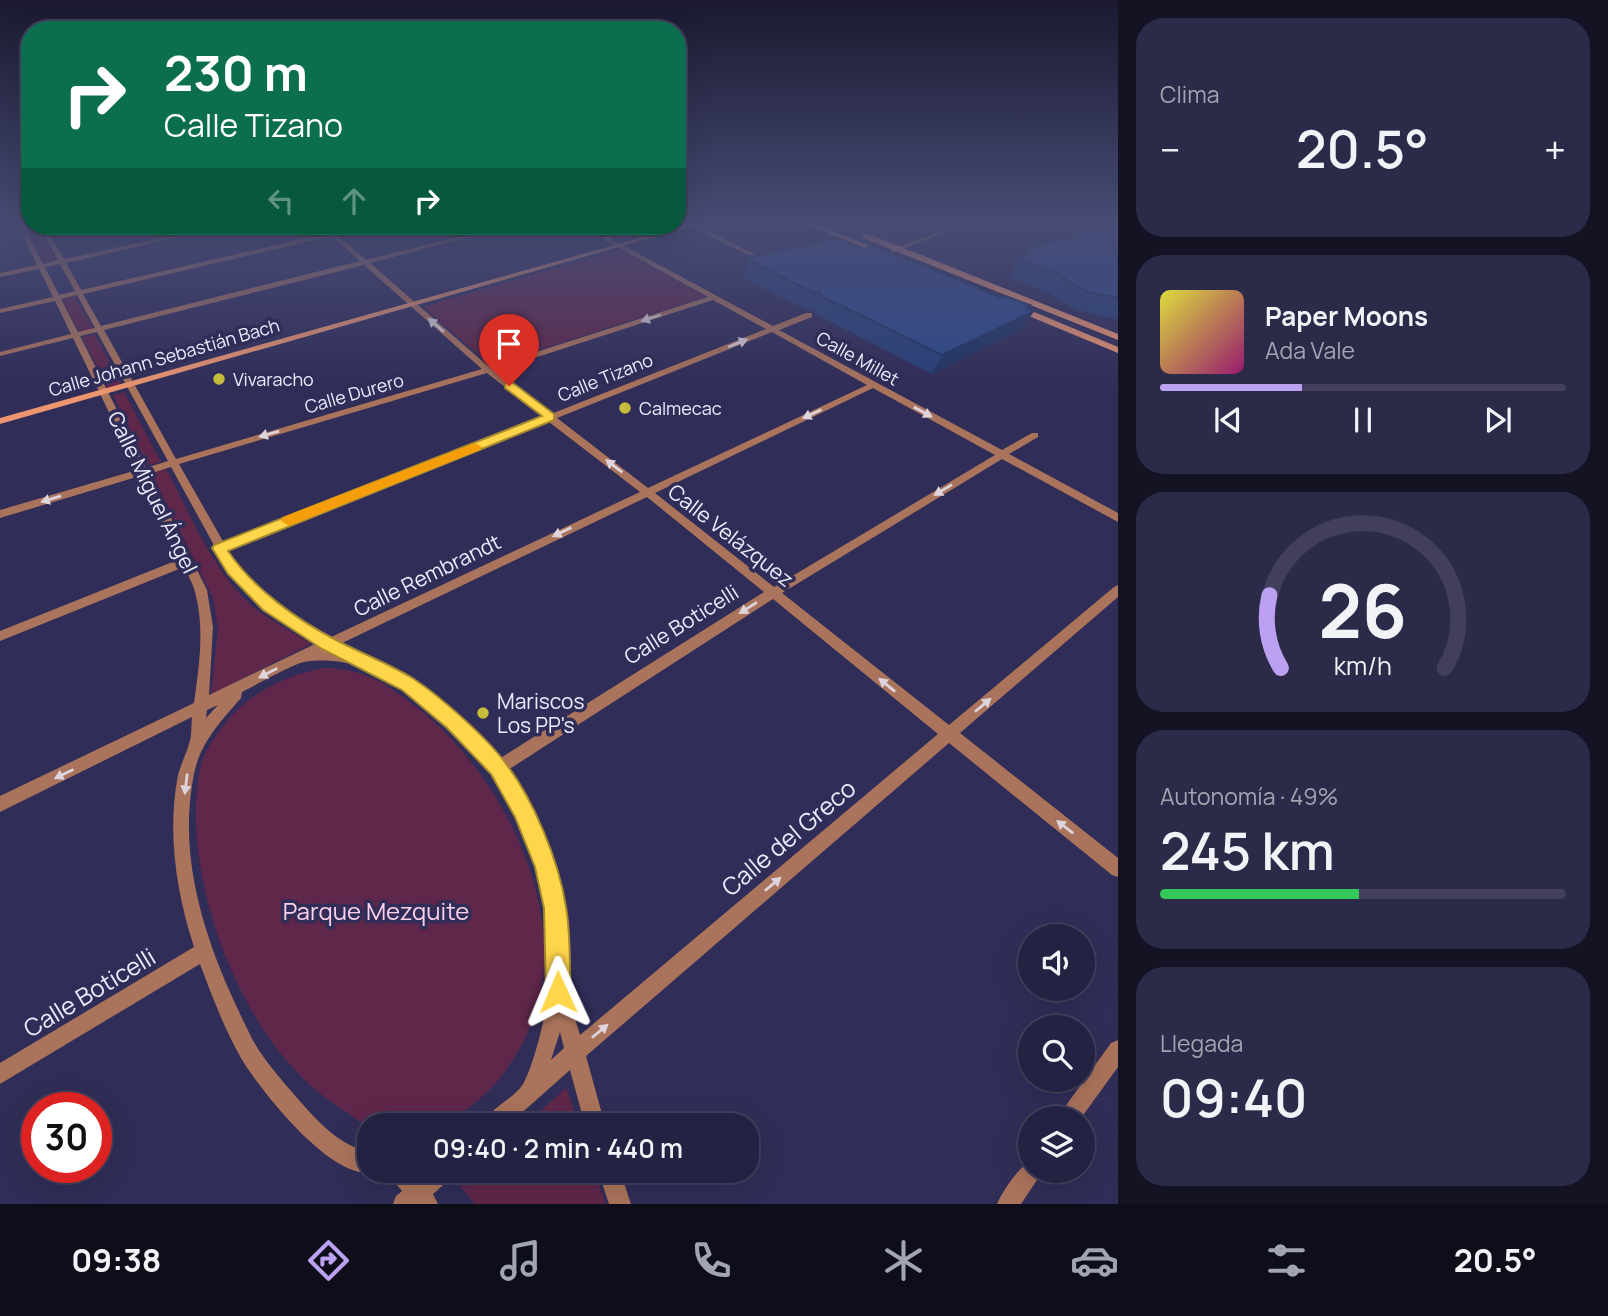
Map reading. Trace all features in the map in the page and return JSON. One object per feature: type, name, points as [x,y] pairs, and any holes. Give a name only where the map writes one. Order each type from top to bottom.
[{"type":"street","name":"Calle Miguel Ángel","points":[[49,279],[188,561],[207,610],[208,635],[197,738],[186,774],[183,846],[187,885],[213,977],[252,1058],[272,1085],[313,1133],[357,1161]]},
{"type":"street","name":"Calle Miguel Ángel","points":[[72,279],[233,570],[269,605],[328,644],[408,685],[453,722],[498,768],[524,814],[546,867],[555,908],[558,992],[592,1113]]},
{"type":"street","points":[[0,311],[130,279]]},
{"type":"street","points":[[0,354],[296,279]]},
{"type":"street","name":"Calle Velázquez","points":[[384,279],[488,370],[773,592],[1118,869]]},
{"type":"street","name":"Calle Johann Sebastián Bach","points":[[0,421],[504,279]]},
{"type":"street","name":"Calle Millet","points":[[683,279],[1118,519]]},
{"type":"street","points":[[973,279],[1118,337]]},
{"type":"street","name":"Calle Durero","points":[[0,514],[488,370],[716,297]]},
{"type":"street","points":[[1004,303],[1118,350]]},
{"type":"street","name":"Calle Tizano","points":[[219,548],[809,314]]},
{"type":"street","name":"Calle Rembrandt","points":[[0,804],[200,709],[300,657],[873,385]]},
{"type":"street","name":"Calle Boticelli","points":[[498,768],[773,592],[1035,435]]},
{"type":"street","points":[[0,636],[188,561]]},
{"type":"street","name":"Calle del Greco","points":[[507,1113],[1118,590]]},
{"type":"street","name":"Calle Miguel Ángel","points":[[300,657],[357,660]]},
{"type":"street","name":"Calle Miguel Ángel","points":[[197,738],[244,686]]},
{"type":"street","name":"Calle Boticelli","points":[[0,1074],[204,951]]},
{"type":"street","name":"Calle Miguel Ángel","points":[[530,1093],[558,992]]},
{"type":"street","points":[[1078,1106],[1118,1050]]},
{"type":"street","points":[[407,1183],[416,1200],[431,1183]]},
{"type":"street","points":[[613,1183],[620,1204]]},
{"type":"street","points":[[1008,1204],[1023,1183]]},
{"type":"green space","points":[[518,279],[674,279],[706,297],[491,365],[423,307]]},
{"type":"green space","points":[[74,296],[93,329],[80,333],[62,299]]},
{"type":"green space","points":[[94,334],[122,385],[109,389],[82,337]]},
{"type":"green space","points":[[124,392],[161,462],[148,465],[113,395]]},
{"type":"green space","points":[[166,469],[205,544],[227,579],[256,609],[311,644],[211,694],[218,628],[213,598],[151,473]]},
{"type":"green space","name":"Parque Mezquite","points":[[325,668],[365,675],[398,693],[420,710],[454,742],[484,780],[510,822],[529,868],[541,915],[544,963],[536,1009],[517,1053],[502,1075],[484,1095],[461,1113],[357,1113],[356,1119],[300,1075],[270,1039],[244,997],[224,951],[208,903],[199,854],[196,807],[201,764],[219,731],[241,707],[279,682]]},
{"type":"green space","points":[[566,1088],[575,1113],[538,1113]]},
{"type":"green space","points":[[463,1183],[598,1183],[606,1204],[475,1204],[460,1186]]},
{"type":"building","points":[[787,279],[956,279],[1002,298],[1005,296],[1030,305],[1026,308],[1034,311],[942,355],[821,296],[820,293]]},
{"type":"building","points":[[1065,279],[1118,279],[1118,298],[1089,292]]},
{"type":"slow traffic","points":[[289,521],[475,447]]},
{"type":"place","name":"Vivaracho","points":[[219,379]]},
{"type":"place","name":"Calmecac","points":[[625,408]]},
{"type":"place","name":"Mariscos Los PP's","points":[[483,713]]},
{"type":"route","points":[[509,386],[550,417],[219,548],[233,570],[269,605],[328,644],[408,685],[453,722],[498,768],[528,822],[546,867],[555,908],[558,992]]}]
